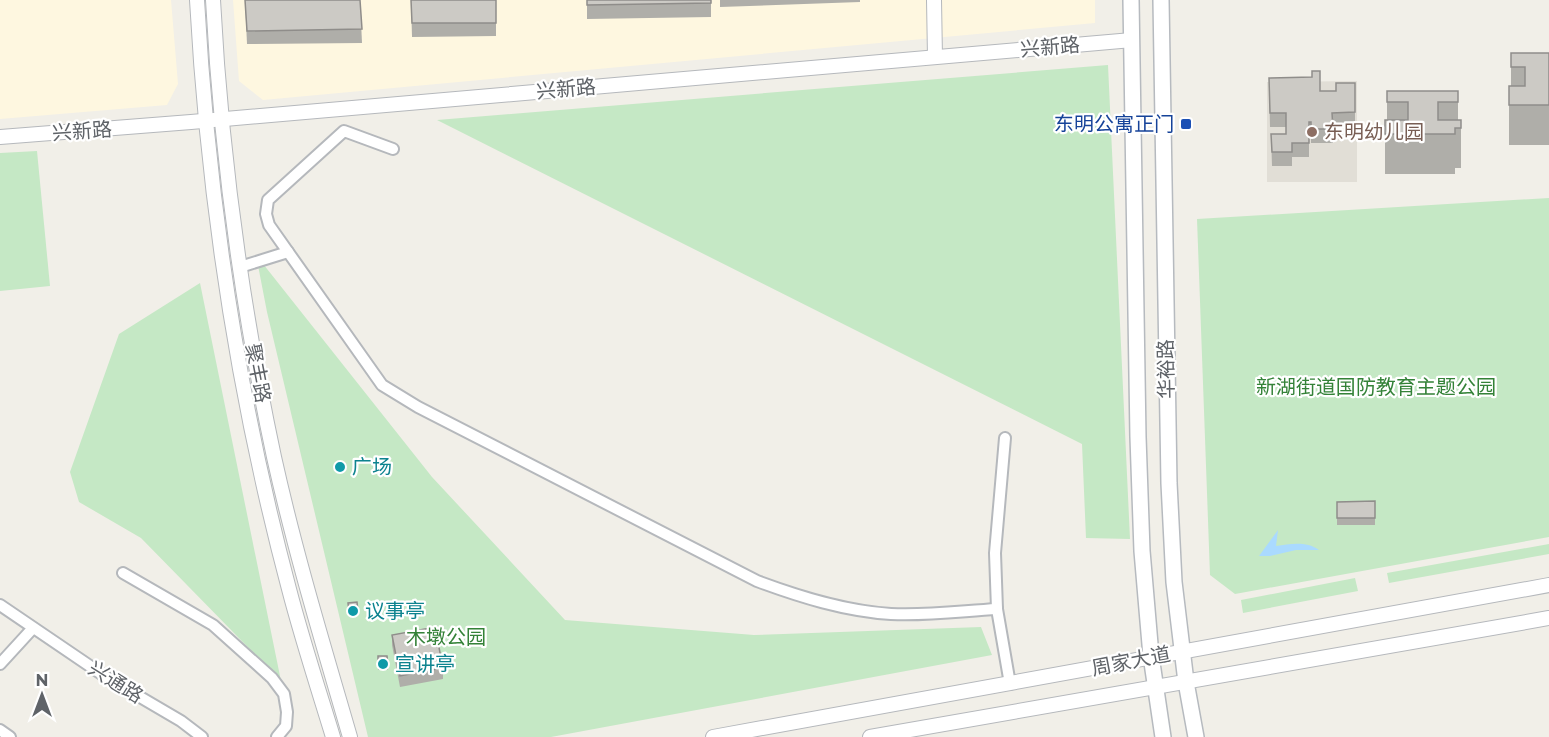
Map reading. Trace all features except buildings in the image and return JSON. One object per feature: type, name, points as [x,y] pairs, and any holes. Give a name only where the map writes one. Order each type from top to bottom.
[{"type":"main road","name":"华裕路","points":[[1131,0],[1138,460],[1142,551],[1151,656],[1162,737]]},
{"type":"main road","name":"华裕路","points":[[1161,0],[1169,471],[1174,582],[1186,682],[1196,737]]},
{"type":"street","name":"聚丰路","points":[[197,0],[205,121],[223,265],[259,461],[289,589],[333,737]]},
{"type":"street","name":"聚丰路","points":[[213,0],[221,120],[248,323],[274,458],[305,585],[350,737]]},
{"type":"street","points":[[934,0],[935,57]]},
{"type":"street","name":"兴新路","points":[[0,137],[221,120],[1132,40]]},
{"type":"street","points":[[393,149],[344,131],[268,200],[266,214],[269,225],[382,385],[418,406],[757,581],[828,603],[891,614],[997,609]]},
{"type":"street","points":[[240,267],[288,252]]},
{"type":"street","points":[[1005,438],[994,553],[997,609],[1010,684]]},
{"type":"street","points":[[123,573],[213,625],[272,678],[284,694],[287,712],[286,726],[278,737]]},
{"type":"street","name":"周家大道","points":[[712,737],[1549,585]]},
{"type":"street","name":"兴通路","points":[[0,605],[106,677],[202,737]]},
{"type":"street","name":"周家大道","points":[[870,737],[1549,618]]},
{"type":"street","points":[[0,664],[33,628]]},
{"type":"street","points":[[0,730],[10,737]]},
{"type":"shaded area","points":[[0,0],[171,0],[178,84],[167,105],[0,119]]},
{"type":"shaded area","points":[[233,0],[1095,0],[1095,23],[263,100],[239,81]]},
{"type":"shaded area","name":"东明幼儿园","points":[[1357,81],[1357,182],[1267,182],[1267,82]]},
{"type":"green space","points":[[1108,65],[1130,539],[1086,538],[1082,444],[437,120]]},
{"type":"green space","points":[[37,151],[50,286],[0,291],[0,153]]},
{"type":"green space","name":"新湖街道国防教育主题公园","points":[[1549,198],[1549,537],[1235,594],[1210,575],[1197,219]]},
{"type":"green space","name":"木墩公园","points":[[256,255],[432,477],[565,620],[754,635],[981,627],[992,655],[551,737],[368,737],[267,312]]},
{"type":"green space","points":[[200,283],[281,681],[141,538],[79,502],[70,472],[119,334]]},
{"type":"green space","points":[[1549,544],[1549,554],[1389,583],[1387,573]]},
{"type":"green space","points":[[1355,578],[1358,591],[1243,613],[1241,600]]},
{"type":"water","points":[[1278,530],[1276,546],[1304,544],[1319,550],[1296,550],[1259,556]]},
{"type":"place","name":"东明公寓正门","points":[[1186,124]]},
{"type":"place","name":"东明幼儿园","points":[[1312,132]]},
{"type":"place","name":"广场","points":[[340,467]]},
{"type":"place","name":"议事亭","points":[[353,611]]},
{"type":"place","name":"宣讲亭","points":[[383,664]]}]
